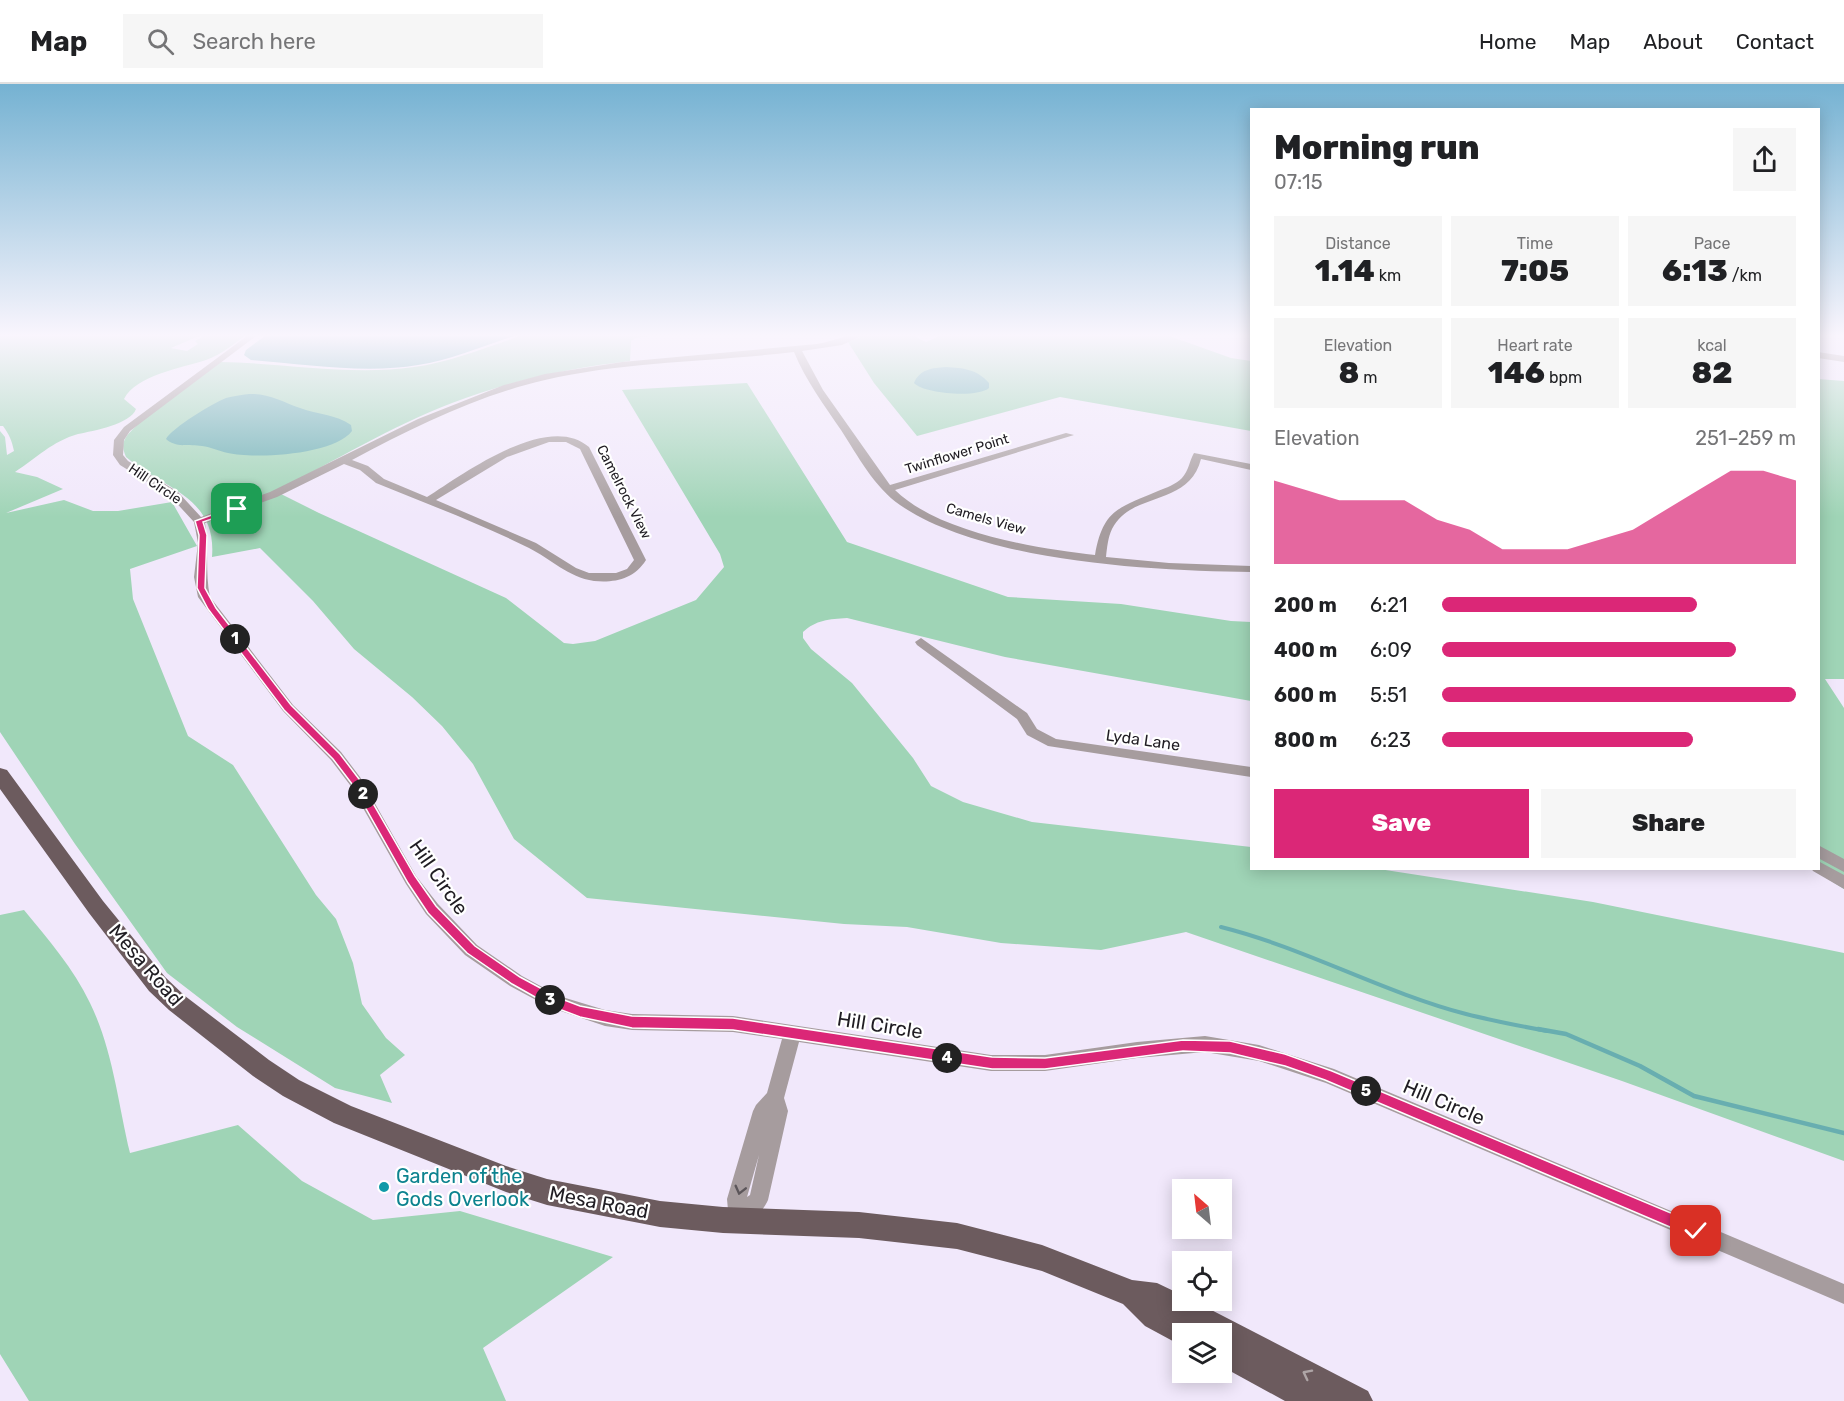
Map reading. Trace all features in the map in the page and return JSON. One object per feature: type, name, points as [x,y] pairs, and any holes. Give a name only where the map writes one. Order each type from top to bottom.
[{"type":"main road","name":"Mesa Road","points":[[0,775],[96,907],[157,984],[177,1003],[291,1088],[343,1115],[506,1179],[547,1192],[660,1214],[739,1221],[860,1225],[957,1236],[1042,1258],[1132,1294],[1157,1297],[1358,1401]]},
{"type":"main road","name":"Mesa Road","points":[[1132,1294],[1155,1316],[1172,1325]]},
{"type":"main road","points":[[1232,1357],[1315,1401]]},
{"type":"street","name":"Hill Circle","points":[[173,394],[127,429],[118,440],[117,450],[120,459],[174,494],[199,521],[203,535],[201,588],[212,609],[288,708],[346,768],[420,893],[471,950],[536,992],[555,1002],[588,1014],[632,1022],[710,1022],[793,1032],[955,1059],[1020,1065],[1194,1045],[1230,1047],[1259,1053],[1328,1075],[1844,1294]]},
{"type":"street","points":[[199,521],[271,496],[454,405],[488,394]]},
{"type":"street","name":"Camels View","points":[[822,394],[888,489],[916,510],[956,528],[1024,546],[1100,558],[1250,569]]},
{"type":"street","name":"Twinflower Point","points":[[888,489],[1069,435]]},
{"type":"street","name":"Camelrock View","points":[[344,459],[369,471],[380,481],[427,501],[533,546],[572,571],[589,577],[622,575],[635,568],[640,560],[584,447],[578,443],[555,439],[522,447],[427,501]]},
{"type":"street","points":[[1100,558],[1105,534],[1111,521],[1124,510],[1177,487],[1197,464],[1197,455],[1250,467]]},
{"type":"street","name":"Lyda Lane","points":[[921,642],[1022,716],[1032,732],[1065,746],[1250,772]]},
{"type":"street","points":[[1820,852],[1844,867]]},
{"type":"street","points":[[1820,868],[1844,883]]},
{"type":"street","points":[[739,1221],[758,1200],[760,1152],[779,1111],[775,1098],[793,1032]]},
{"type":"shaded area","points":[[0,394],[127,394],[124,399],[136,409],[127,419],[119,423],[61,441],[15,472],[37,477],[63,489],[6,513],[64,500],[93,511],[118,511],[172,502],[197,546],[130,569],[133,599],[188,736],[233,765],[316,895],[336,919],[353,963],[362,1004],[386,1038],[405,1055],[380,1075],[392,1103],[335,1088],[237,1027],[167,973],[75,844],[0,732],[0,431],[5,437],[7,455],[14,451],[7,432],[3,426],[0,426]]},
{"type":"shaded area","points":[[175,394],[477,394],[429,412],[385,433],[275,491],[506,598],[564,643],[573,644],[595,641],[696,600],[724,567],[720,554],[625,394],[754,394],[847,542],[1008,597],[1121,604],[1250,622],[1250,701],[1005,657],[847,618],[823,621],[803,632],[803,638],[811,649],[852,683],[913,758],[931,786],[963,802],[1032,822],[1250,847],[1250,870],[1385,870],[1593,902],[1844,953],[1844,1161],[1622,1081],[1186,932],[1101,950],[1001,943],[907,927],[844,924],[587,898],[514,839],[473,764],[442,726],[412,697],[354,649],[313,601],[260,548],[212,557],[211,537],[206,520],[197,507],[185,496],[126,457],[123,448],[125,439],[141,421]]},
{"type":"shaded area","points":[[246,394],[269,396],[345,421],[351,425],[352,431],[343,439],[329,445],[312,450],[275,455],[241,455],[197,445],[178,445],[166,439],[184,423],[226,398]]},
{"type":"shaded area","points":[[883,394],[1250,394],[1250,431],[1060,397],[917,436]]},
{"type":"shaded area","points":[[1820,394],[1844,394],[1844,679],[1825,679],[1844,708],[1844,889],[1814,870],[1820,870]]},
{"type":"shaded area","points":[[24,910],[84,990],[98,1021],[110,1058],[130,1153],[238,1125],[302,1181],[373,1220],[460,1211],[613,1257],[483,1348],[506,1401],[29,1401],[0,1354],[0,915]]},
{"type":"waterway","points":[[1221,927],[1283,946],[1435,1005],[1486,1019],[1547,1031]]},
{"type":"waterway","points":[[1538,1029],[1566,1034],[1640,1066],[1694,1096],[1844,1133]]},
{"type":"place","name":"Garden of the Gods Overlook","points":[[384,1187]]},
{"type":"route","points":[[237,509],[199,521],[203,535],[200,577],[204,597],[288,708],[336,756],[355,781],[411,879],[432,909],[471,950],[516,981],[555,1002],[580,1012],[632,1022],[733,1024],[955,1059],[1020,1065],[1045,1064],[1137,1050],[1205,1044],[1230,1047],[1285,1060],[1328,1075],[1696,1231]]}]
